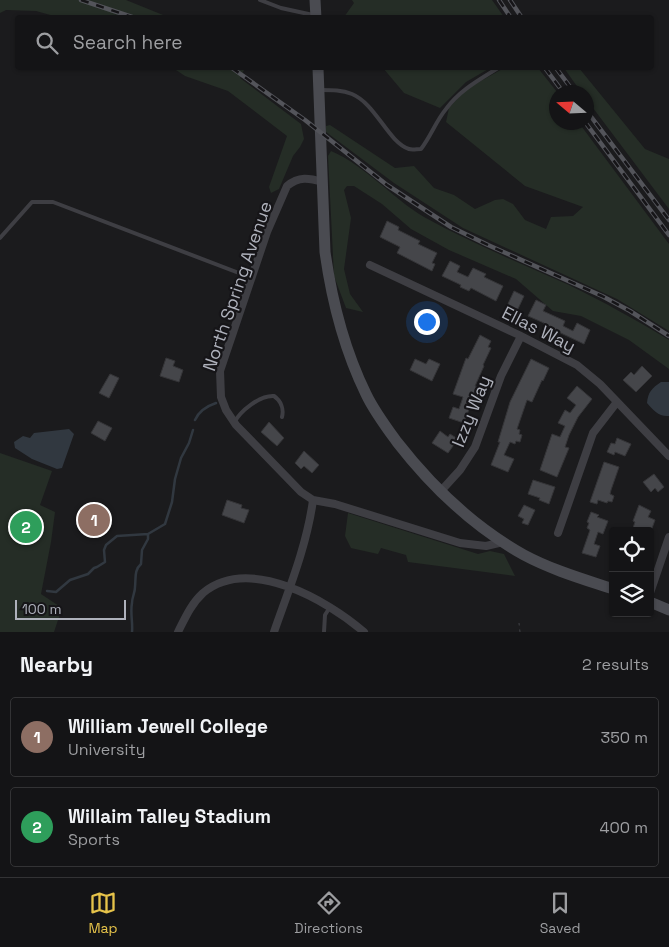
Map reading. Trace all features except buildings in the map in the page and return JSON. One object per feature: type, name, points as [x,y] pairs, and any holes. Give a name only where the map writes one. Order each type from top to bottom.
[{"type":"main road","points":[[315,0],[316,15]]},
{"type":"main road","points":[[318,70],[325,252],[339,325],[367,396],[387,428],[412,462],[440,492],[467,515],[524,555],[551,568],[609,588]]},
{"type":"main road","points":[[654,604],[669,610]]},
{"type":"street","name":"North Spring Avenue","points":[[323,182],[310,178],[301,178],[293,181],[288,186],[267,232],[220,371],[221,397],[226,410],[234,423],[301,492],[313,500],[335,504],[460,543],[486,546],[503,542]]},
{"type":"street","name":"Ellas Way","points":[[370,265],[521,336],[577,365],[591,375],[669,456]]},
{"type":"street","name":"Izzy Way","points":[[440,492],[460,470],[476,447],[501,376],[521,336]]},
{"type":"street","points":[[558,532],[593,433],[617,402]]},
{"type":"street","points":[[274,632],[290,588],[306,534],[313,500]]},
{"type":"street","points":[[654,581],[669,537]]},
{"type":"street","points":[[178,632],[189,610],[198,598],[221,583],[239,578],[272,582],[290,588],[330,607],[364,632]]},
{"type":"lane","points":[[260,0],[309,15]]},
{"type":"lane","points":[[319,90],[338,90],[354,95],[365,102],[398,142],[410,149],[421,149],[445,110],[462,91],[495,70]]},
{"type":"lane","points":[[0,238],[32,202],[53,202],[252,278]]},
{"type":"lane","points":[[234,423],[240,415],[267,396],[274,396],[279,401],[283,410],[282,417]]},
{"type":"lane","points":[[324,632],[324,615],[330,607]]},
{"type":"path","points":[[519,623],[520,632]]},
{"type":"shaded area","points":[[0,0],[126,0],[163,15],[50,15],[36,11],[6,10],[0,13]]},
{"type":"shaded area","points":[[352,0],[492,0],[503,15],[345,15],[354,3]]},
{"type":"shaded area","points":[[176,70],[244,70],[240,78],[301,124],[304,139],[293,156],[279,189],[271,193],[269,187],[287,136],[228,91],[185,76]]},
{"type":"shaded area","points":[[385,70],[487,70],[466,82],[440,108],[404,93]]},
{"type":"shaded area","points":[[500,70],[540,70],[551,85],[549,85],[549,130],[584,130],[669,244],[669,331],[617,299],[463,228],[394,183],[326,132],[326,126],[330,125],[395,168],[414,166],[434,188],[454,195],[475,209],[495,200],[503,199],[513,204],[525,220],[546,229],[551,217],[573,216],[583,207],[525,186],[446,122],[449,108],[465,90]]},
{"type":"shaded area","points":[[565,70],[581,70],[593,85],[576,85]]},
{"type":"shaded area","points":[[594,86],[645,149],[669,159],[669,209],[594,109]]},
{"type":"shaded area","points":[[331,151],[356,165],[424,217],[478,244],[582,291],[669,340],[669,369],[629,340],[581,316],[553,311],[516,279],[449,250],[411,229],[382,204],[354,186],[347,186],[344,190],[351,218],[344,269],[350,294],[363,312],[346,308],[334,276],[328,156]]},
{"type":"shaded area","points":[[661,382],[669,382],[669,416],[659,414],[647,403],[651,391]]},
{"type":"shaded area","points":[[69,429],[74,434],[62,468],[57,469],[32,459],[15,448],[14,442],[23,436],[30,438],[34,433]]},
{"type":"shaded area","points":[[0,453],[52,471],[40,505],[55,512],[41,594],[62,608],[54,632],[0,632]]},
{"type":"shaded area","points":[[348,513],[478,554],[490,551],[504,554],[515,576],[408,562],[406,555],[381,548],[378,554],[351,548],[345,536]]},
{"type":"waterway","points":[[195,420],[204,409],[216,403]]},
{"type":"waterway","points":[[47,591],[56,592],[70,580],[88,574],[105,562],[104,550],[106,545],[117,536],[148,534],[165,524],[172,502],[175,479],[181,458],[193,430]]},
{"type":"waterway","points":[[132,632],[131,607],[136,574],[141,564],[142,550],[148,539],[148,534]]},
{"type":"railway","points":[[81,0],[126,15]]},
{"type":"railway","points":[[499,0],[509,15]]},
{"type":"railway","points":[[510,0],[520,15]]},
{"type":"railway","points":[[235,70],[305,120],[387,185],[451,227],[602,296],[669,336]]},
{"type":"railway","points":[[546,70],[558,85]]},
{"type":"railway","points":[[558,70],[569,85]]},
{"type":"railway","points":[[594,121],[669,220]]},
{"type":"railway","points":[[591,130],[669,235]]},
{"type":"place","name":"William Jewell College","points":[[94,520]]},
{"type":"place","name":"Willaim Talley Stadium","points":[[26,527]]}]
